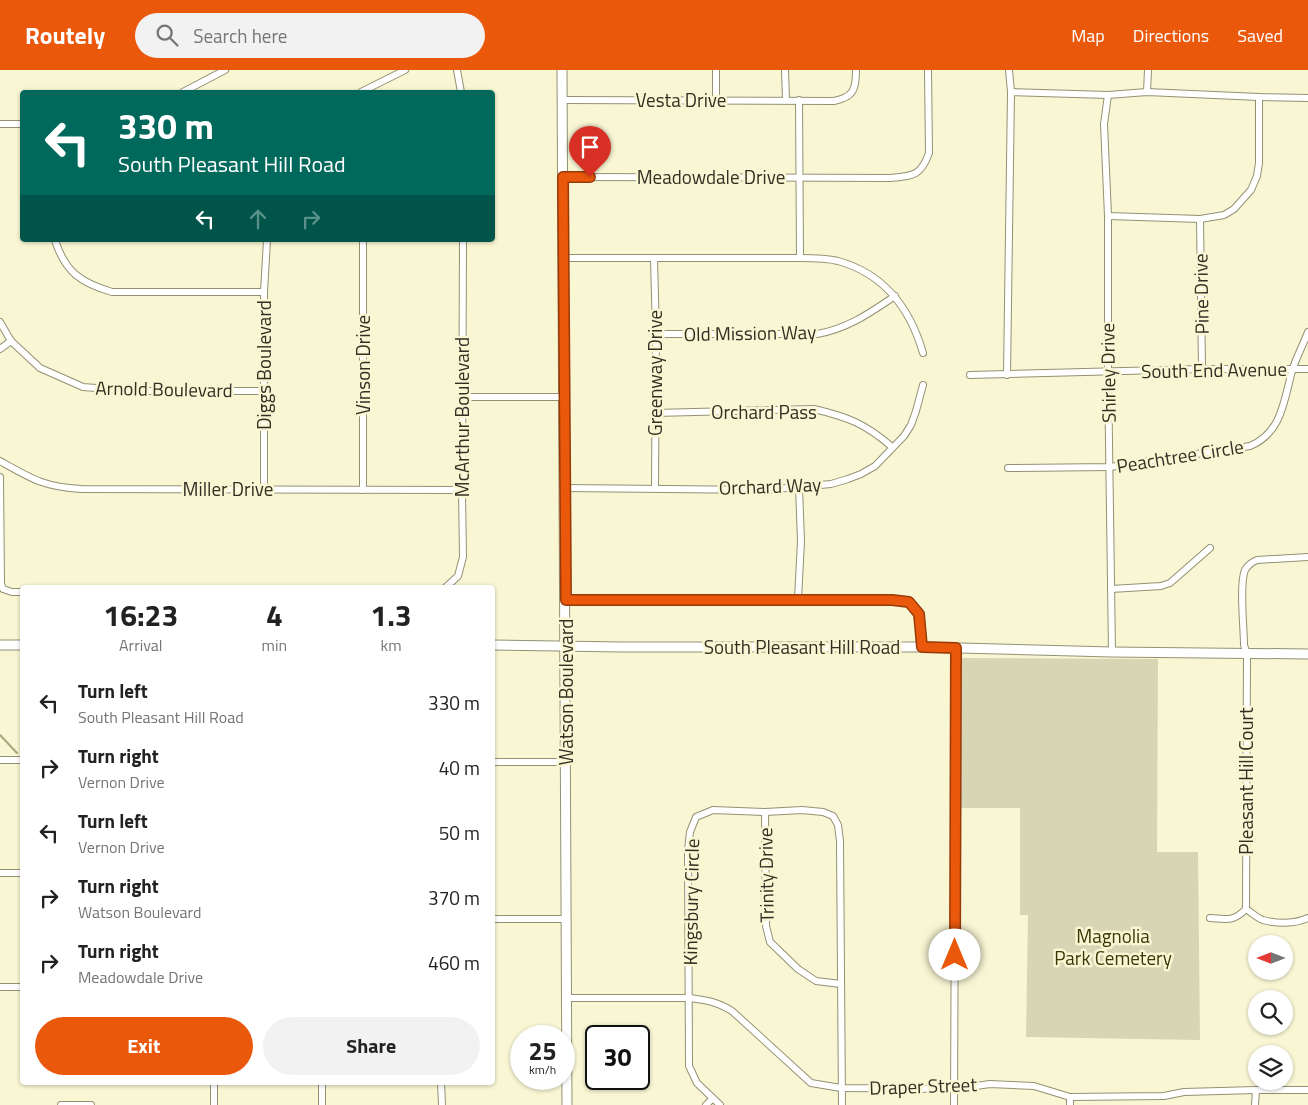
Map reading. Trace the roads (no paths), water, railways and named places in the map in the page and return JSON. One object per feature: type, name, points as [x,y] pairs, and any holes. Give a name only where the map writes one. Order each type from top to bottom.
[{"type":"main road","name":"Watson Boulevard","points":[[562,70],[568,1105]]},
{"type":"main road","points":[[0,645],[20,645]]},
{"type":"main road","name":"South Pleasant Hill Road","points":[[495,645],[922,647],[1112,652],[1308,654]]},
{"type":"street","points":[[194,90],[225,70]]},
{"type":"street","points":[[365,90],[405,70]]},
{"type":"street","points":[[457,70],[461,90]]},
{"type":"street","points":[[716,70],[716,100]]},
{"type":"street","points":[[785,70],[786,100]]},
{"type":"street","name":"Vesta Drive","points":[[563,100],[834,101],[847,97],[853,91],[856,84],[856,70]]},
{"type":"street","name":"Meadowdale Drive","points":[[563,177],[890,178],[910,176],[925,166],[929,153],[928,70]]},
{"type":"street","points":[[1007,375],[1011,92],[1009,70]]},
{"type":"street","points":[[1147,92],[1148,70]]},
{"type":"street","points":[[1011,92],[1108,95],[1147,92],[1308,98]]},
{"type":"street","name":"Shirley Drive","points":[[1108,95],[1104,124],[1108,216],[1112,652]]},
{"type":"street","points":[[1108,216],[1200,220],[1224,215],[1241,202],[1251,190],[1257,176],[1259,163],[1259,97]]},
{"type":"street","points":[[800,100],[800,258]]},
{"type":"street","points":[[0,124],[20,124]]},
{"type":"street","name":"Pine Drive","points":[[1200,220],[1202,369]]},
{"type":"street","points":[[56,242],[68,267],[90,286],[112,292],[264,292]]},
{"type":"street","name":"Diggs Boulevard","points":[[264,489],[264,292],[267,242]]},
{"type":"street","name":"Vinson Drive","points":[[363,242],[363,490]]},
{"type":"street","name":"McArthur Boulevard","points":[[448,585],[458,576],[463,557],[463,242]]},
{"type":"street","points":[[563,258],[800,258],[836,261],[850,265],[876,278],[895,296],[912,321],[923,353]]},
{"type":"street","name":"Greenway Drive","points":[[654,259],[656,334],[655,488]]},
{"type":"street","name":"Old Mission Way","points":[[656,334],[817,334],[841,328],[862,318],[895,296]]},
{"type":"street","name":"Arnold Boulevard","points":[[0,322],[11,341],[40,368],[83,387],[136,391],[264,391]]},
{"type":"street","name":"Peachtree Circle","points":[[1008,468],[1110,467],[1250,446],[1260,442],[1274,428],[1282,412],[1292,370],[1308,332]]},
{"type":"street","points":[[0,349],[11,341]]},
{"type":"street","name":"South End Avenue","points":[[970,375],[1202,369],[1308,369]]},
{"type":"street","name":"Orchard Way","points":[[565,488],[766,490],[831,484],[861,474],[875,466],[904,436],[911,426],[923,385]]},
{"type":"street","points":[[463,397],[565,397]]},
{"type":"street","name":"Orchard Pass","points":[[655,413],[814,409],[855,421],[875,432],[892,447]]},
{"type":"street","name":"Miller Drive","points":[[0,461],[34,480],[60,488],[462,490]]},
{"type":"street","points":[[0,477],[1,584],[3,589],[20,592]]},
{"type":"street","points":[[798,600],[801,541],[799,487]]},
{"type":"street","points":[[1111,589],[1170,584],[1210,548]]},
{"type":"street","name":"Pleasant Hill Court","points":[[1246,909],[1247,654],[1244,645],[1243,601],[1245,569],[1251,562],[1257,560],[1308,557]]},
{"type":"street","points":[[566,600],[892,600],[909,602],[919,614],[922,647]]},
{"type":"street","points":[[954,1105],[956,648]]},
{"type":"street","points":[[0,760],[20,760]]},
{"type":"street","points":[[495,762],[567,762]]},
{"type":"street","name":"Kingsbury Circle","points":[[720,1105],[697,1082],[689,1066],[688,850],[690,832],[696,816],[713,810],[764,812],[802,810],[823,812],[833,816],[838,825],[840,841],[842,1105]]},
{"type":"street","name":"Trinity Drive","points":[[764,812],[766,926],[770,942],[798,969],[816,981],[841,984]]},
{"type":"street","points":[[0,873],[20,873]]},
{"type":"street","points":[[1210,918],[1228,920],[1238,917],[1246,909],[1262,920],[1287,922],[1308,918]]},
{"type":"street","points":[[495,919],[567,919]]},
{"type":"street","points":[[0,987],[20,987]]},
{"type":"street","name":"Draper Street","points":[[567,998],[690,998],[710,1000],[732,1011],[811,1083],[841,1088],[955,1090],[990,1084],[1034,1086],[1070,1097],[1164,1096],[1184,1092],[1256,1090]]},
{"type":"street","points":[[214,1085],[214,1105]]},
{"type":"street","points":[[322,1085],[322,1105]]},
{"type":"street","points":[[442,1085],[442,1105]]},
{"type":"street","points":[[1255,1105],[1256,1090]]},
{"type":"street","name":"Draper Street","points":[[1293,1090],[1308,1090]]},
{"type":"street","points":[[1164,1096],[1164,1105]]},
{"type":"street","points":[[1070,1097],[1070,1105]]},
{"type":"street","points":[[706,1105],[712,1099]]},
{"type":"street","points":[[61,1105],[91,1105]]},
{"type":"waterway","points":[[0,735],[17,753]]},
{"type":"park label","name":"Magnolia Park Cemetery","points":[[1113,947]]}]
